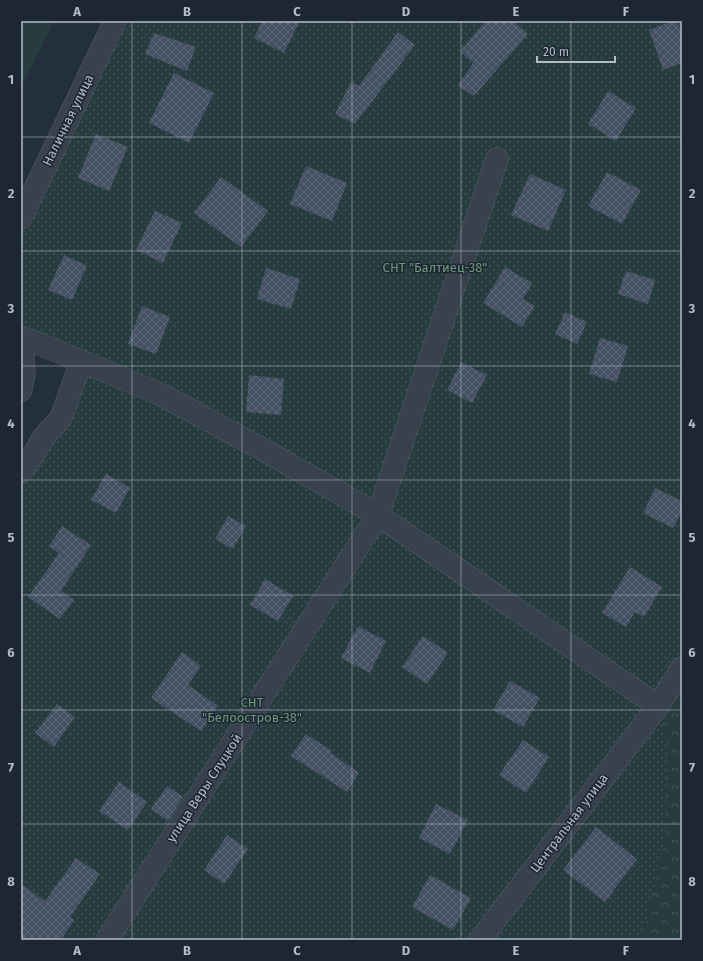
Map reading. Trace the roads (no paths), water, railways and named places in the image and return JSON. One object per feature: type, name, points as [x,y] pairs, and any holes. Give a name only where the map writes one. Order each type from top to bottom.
[{"type":"street","name":"Наличная улица","points":[[21,218],[115,21]]},
{"type":"street","name":"улица Веры Слуцкой","points":[[107,940],[378,515],[497,159]]},
{"type":"street","points":[[21,390],[24,374],[24,338],[160,394],[255,444],[378,515],[658,706]]},
{"type":"street","points":[[21,472],[43,438],[61,418],[78,370]]},
{"type":"street","name":"Центральная улица","points":[[480,940],[658,706],[682,668]]},
{"type":"park label","name":"СНТ \"Балтиец-38\"","points":[[435,267]]},
{"type":"park label","name":"СНТ \"Белоостров-38\"","points":[[252,710]]}]
